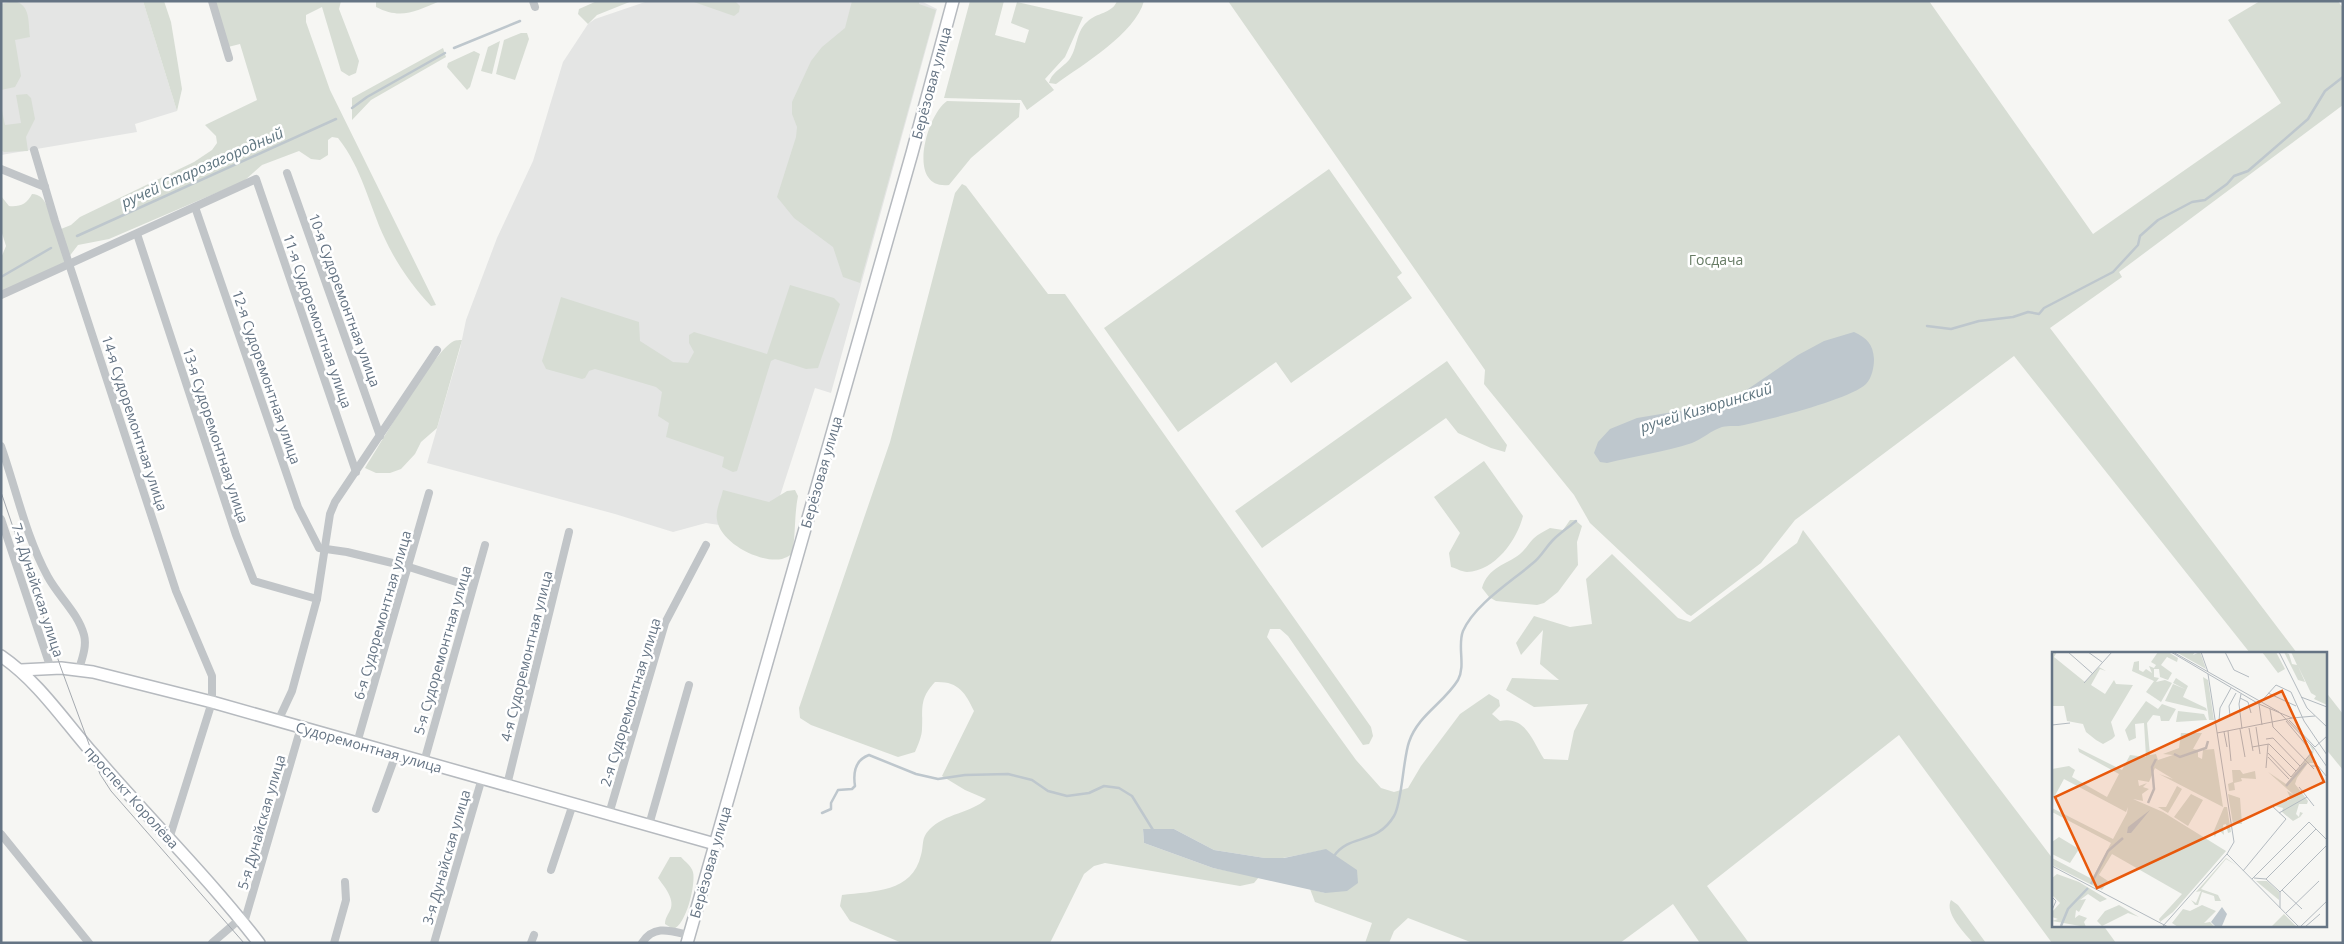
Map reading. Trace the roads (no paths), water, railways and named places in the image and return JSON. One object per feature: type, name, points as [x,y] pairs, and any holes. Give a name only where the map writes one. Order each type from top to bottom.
[{"type":"main road","name":"Берёзовая улица","points":[[688,939],[912,153],[953,1]]},
{"type":"main road","name":"проспект Королёва","points":[[1,656],[21,670],[260,943]]},
{"type":"main road","name":"Судоремонтная улица","points":[[21,670],[79,669],[212,702],[715,844]]},
{"type":"street","points":[[212,1],[229,58]]},
{"type":"street","name":"14-я Судоремонтная улица","points":[[34,150],[176,591],[212,676],[212,702],[170,839]]},
{"type":"street","points":[[1,169],[45,187]]},
{"type":"street","name":"10-я Судоремонтная улица","points":[[287,172],[380,436]]},
{"type":"street","name":"11-я Судоремонтная улица","points":[[195,207],[256,179],[356,472]]},
{"type":"street","points":[[1,295],[195,207]]},
{"type":"street","name":"12-я Судоремонтная улица","points":[[195,207],[298,507],[315,544],[323,550]]},
{"type":"street","name":"13-я Судоремонтная улица","points":[[137,234],[236,535],[254,581],[317,599]]},
{"type":"street","points":[[278,721],[292,691],[317,599],[330,514],[437,350]]},
{"type":"street","points":[[1,446],[36,550],[48,577],[78,619],[85,637],[84,655],[79,669]]},
{"type":"street","name":"6-я Судоремонтная улица","points":[[357,743],[430,493]]},
{"type":"street","name":"7-я Дунайская улица","points":[[1,519],[51,669]]},
{"type":"street","name":"4-я Судоремонтная улица","points":[[507,785],[569,532]]},
{"type":"street","name":"5-я Судоремонтная улица","points":[[424,762],[485,545]]},
{"type":"street","name":"2-я Судоремонтная улица","points":[[610,814],[665,623],[706,545]]},
{"type":"street","points":[[323,550],[347,552],[409,567],[472,587]]},
{"type":"street","points":[[649,825],[689,685]]},
{"type":"street","name":"5-я Дунайская улица","points":[[242,921],[301,727]]},
{"type":"street","points":[[376,809],[396,754]]},
{"type":"street","name":"3-я Дунайская улица","points":[[434,943],[482,778]]},
{"type":"street","points":[[551,870],[573,804]]},
{"type":"street","points":[[1,834],[89,943]]},
{"type":"street","points":[[334,943],[346,900],[345,882]]},
{"type":"street","points":[[212,943],[242,921]]},
{"type":"street","points":[[642,943],[649,934],[657,930],[666,929],[688,939]]},
{"type":"waterway","name":"ручей Старозагородный","points":[[454,48],[520,21]]},
{"type":"waterway","name":"ручей Старозагородный","points":[[352,108],[367,97],[445,53]]},
{"type":"waterway","name":"ручей Кизюринский","points":[[1927,326],[1951,329],[1979,321],[2013,317],[2028,312],[2039,314],[2044,308],[2113,272],[2138,245],[2140,236],[2158,220],[2192,202],[2205,200],[2227,184],[2234,176],[2248,171],[2308,119],[2325,91],[2343,77]]},
{"type":"waterway","name":"ручей Старозагородный","points":[[77,236],[336,119]]},
{"type":"waterway","name":"ручей Старозагородный","points":[[1,277],[51,248]]},
{"type":"waterway","name":"ручей Кизюринский","points":[[1334,856],[1348,844],[1379,832],[1394,816],[1399,801],[1409,742],[1418,724],[1446,696],[1458,680],[1461,668],[1461,637],[1469,621],[1494,594],[1536,561],[1553,540],[1576,521]]},
{"type":"waterway","name":"ручей Кизюринский","points":[[822,813],[831,809],[831,803],[838,790],[852,789],[855,786],[854,776],[856,768],[861,760],[869,755],[916,774],[938,779],[965,775],[1008,774],[1032,780],[1048,791],[1067,796],[1089,793],[1104,786],[1119,788],[1132,796],[1153,830]]},
{"type":"tram line","points":[[1,492],[61,668],[100,774],[111,791],[244,943]]},
{"type":"park label","name":"Госдача","points":[[1716,259]]}]
